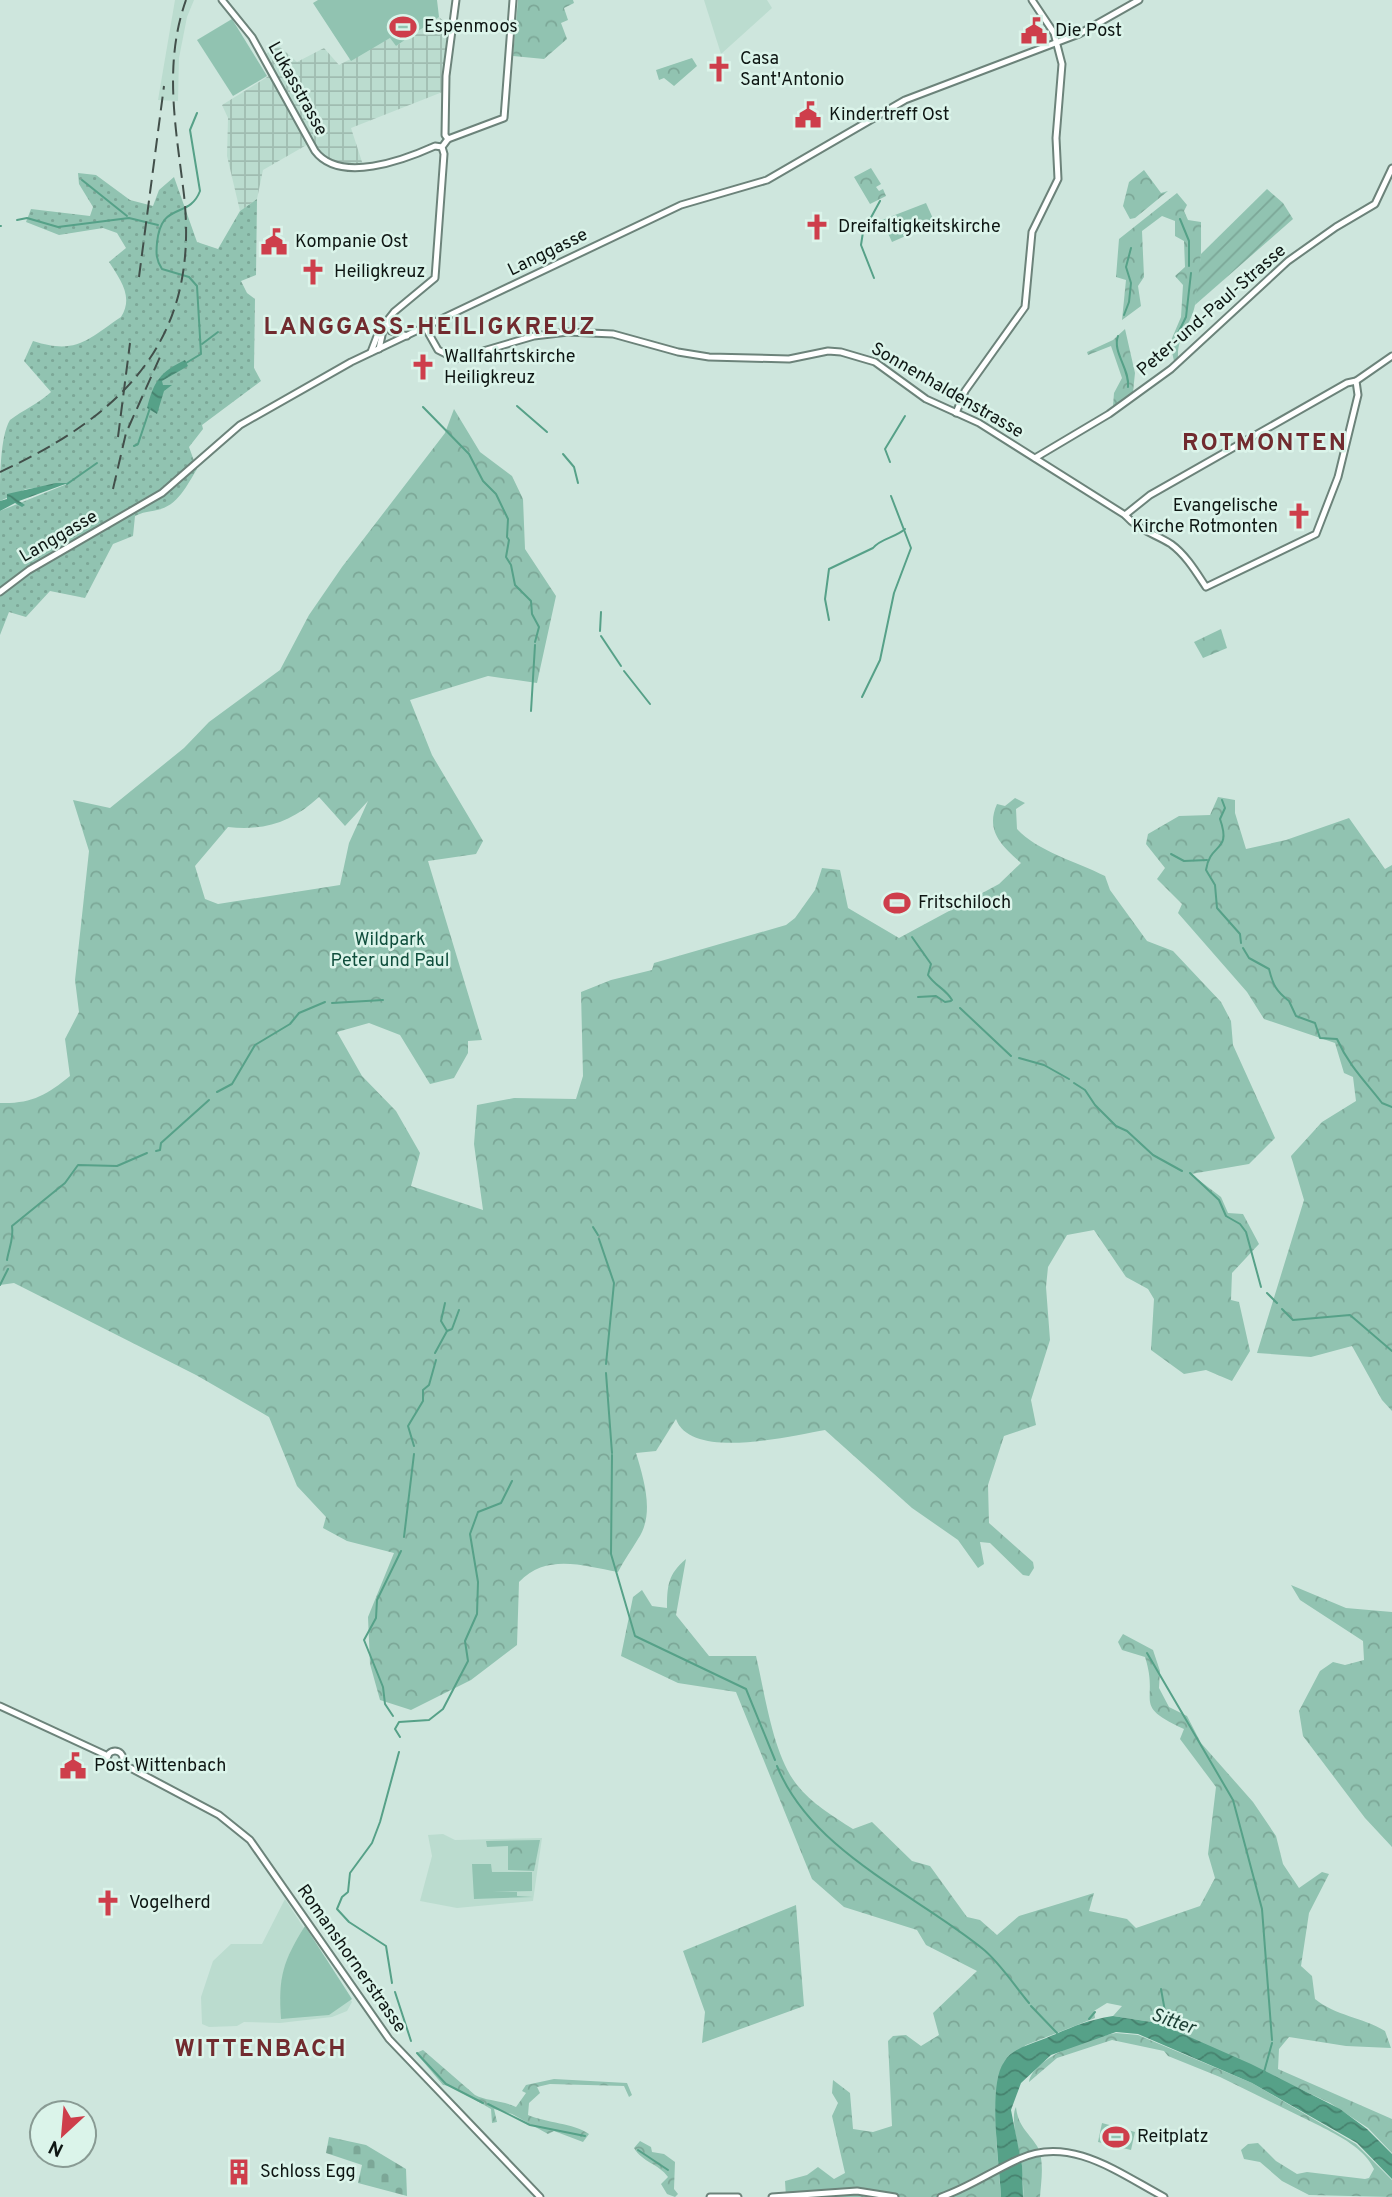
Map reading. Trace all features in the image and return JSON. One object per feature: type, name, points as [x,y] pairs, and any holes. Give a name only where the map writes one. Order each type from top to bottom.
[{"type":"street","name":"Lukasstrasse","points":[[222,0],[252,37],[315,151],[324,162],[341,167],[393,163],[435,146],[442,147]]},
{"type":"street","points":[[448,139],[445,135],[446,76],[456,0]]},
{"type":"street","points":[[371,352],[374,338],[404,303],[435,281],[444,155],[442,147],[448,139],[504,118],[513,0]]},
{"type":"street","points":[[956,413],[965,390],[1025,307],[1032,232],[1058,179],[1056,138],[1063,70],[1057,43],[1032,0]]},
{"type":"street","name":"Langgasse","points":[[0,592],[29,570],[162,493],[240,425],[371,352],[681,205],[767,180],[913,96],[1084,32],[1139,0]]},
{"type":"street","name":"Peter-und-Paul-Strasse","points":[[1035,458],[1109,414],[1171,369],[1298,253],[1372,207],[1379,200],[1392,168]]},
{"type":"street","points":[[386,324],[391,331],[407,336]]},
{"type":"street","points":[[379,349],[386,324]]},
{"type":"street","name":"Sonnenhaldenstrasse","points":[[425,327],[438,350],[456,359],[534,336],[568,332],[608,333],[709,357],[789,359],[836,351],[875,362],[909,389],[1035,458],[1125,515],[1137,527],[1180,552],[1206,587],[1316,534],[1335,482],[1358,395],[1356,382]]},
{"type":"street","points":[[1125,515],[1182,476],[1347,383],[1356,382],[1392,355]]},
{"type":"street","points":[[0,1706],[108,1756],[112,1765],[121,1763],[120,1753],[113,1751],[108,1756]]},
{"type":"street","name":"Romanshornerstrasse","points":[[121,1763],[219,1815],[250,1840],[389,2039],[540,2197]]},
{"type":"street","points":[[941,2197],[1037,2152],[1059,2150],[1080,2155],[1164,2197]]},
{"type":"street","points":[[772,2197],[857,2191],[895,2197]]},
{"type":"street","points":[[710,2197],[738,2197]]},
{"type":"shaded area","points":[[175,0],[194,0],[187,17],[179,58],[178,101],[158,100]]},
{"type":"shaded area","points":[[704,0],[767,0],[772,8],[721,54]]},
{"type":"shaded area","points":[[439,17],[454,30],[445,91],[351,128],[363,165],[328,164],[310,143],[263,170],[257,199],[240,211],[227,156],[228,118],[222,105],[272,74],[262,56],[279,46],[297,62],[324,48],[339,65],[390,38],[396,46]]},
{"type":"shaded area","points":[[443,1834],[455,1840],[542,1838],[533,1901],[457,1908],[420,1901],[432,1856],[428,1835]]},
{"type":"shaded area","points":[[285,1899],[352,2002],[347,2011],[332,2017],[280,2023],[244,2022],[237,2026],[209,2027],[202,2024],[201,1997],[213,1961],[231,1944],[262,1944]]},
{"type":"green space","points":[[318,0],[437,0],[439,17],[396,46],[390,38],[351,61],[313,3]]},
{"type":"green space","points":[[518,0],[573,0],[574,3],[564,8],[568,20],[561,23],[567,39],[544,59],[513,56]]},
{"type":"green space","points":[[232,19],[267,76],[233,96],[197,40]]},
{"type":"green space","points":[[692,58],[697,66],[674,86],[664,78],[659,80],[656,70]]},
{"type":"green space","points":[[871,168],[881,184],[876,187],[879,191],[883,189],[886,196],[870,204],[854,177]]},
{"type":"green space","points":[[1144,170],[1161,193],[1168,191],[1135,218],[1130,219],[1123,206],[1129,182]]},
{"type":"green space","points":[[78,173],[96,175],[130,200],[153,206],[159,190],[174,177],[197,242],[218,249],[240,211],[257,199],[256,275],[241,281],[247,293],[255,299],[254,368],[261,381],[202,425],[203,429],[189,447],[197,469],[185,488],[164,508],[135,516],[133,536],[113,544],[85,598],[50,591],[26,617],[9,612],[0,635],[0,511],[67,484],[26,489],[0,501],[2,447],[10,420],[51,392],[24,361],[33,341],[60,346],[80,343],[121,317],[125,310],[124,288],[109,262],[126,248],[117,233],[103,228],[59,235],[26,222],[31,209],[90,216],[93,207],[79,184]]},
{"type":"green space","points":[[1267,189],[1283,203],[1293,219],[1195,305],[1201,254]]},
{"type":"green space","points":[[1177,193],[1187,205],[1184,211],[1188,220],[1201,222],[1201,253],[1195,305],[1180,343],[1178,357],[1174,361],[1170,343],[1181,317],[1183,285],[1175,276],[1185,267],[1184,241],[1175,236],[1175,221],[1162,216],[1142,231],[1144,277],[1138,286],[1141,306],[1122,320],[1126,280],[1116,277],[1119,239]]},
{"type":"green space","points":[[926,203],[935,223],[892,242],[882,220]]},
{"type":"green space","points":[[1125,329],[1135,373],[1133,392],[1113,406],[1114,393],[1122,378],[1111,346],[1088,355],[1087,352],[1113,340]]},
{"type":"green space","name":"Wildpark Peter und Paul","points":[[454,409],[480,452],[512,476],[523,499],[525,549],[556,596],[537,683],[488,676],[410,700],[432,755],[483,841],[476,854],[428,861],[482,1040],[468,1041],[468,1053],[454,1078],[430,1084],[400,1035],[369,1023],[337,1032],[362,1076],[396,1111],[420,1153],[411,1186],[483,1210],[474,1144],[477,1105],[514,1098],[576,1099],[583,1076],[581,992],[611,980],[652,970],[654,963],[786,925],[795,918],[815,890],[822,868],[840,870],[848,908],[899,938],[999,884],[1021,863],[997,837],[993,822],[997,804],[1005,806],[1015,798],[1025,803],[1016,809],[1017,829],[1046,850],[1105,876],[1110,890],[1147,941],[1173,951],[1221,1002],[1231,1021],[1233,1045],[1275,1138],[1249,1164],[1191,1174],[1221,1197],[1228,1213],[1243,1214],[1259,1244],[1232,1273],[1231,1300],[1239,1302],[1250,1351],[1232,1381],[1206,1370],[1184,1374],[1151,1350],[1154,1299],[1148,1289],[1126,1277],[1094,1230],[1067,1235],[1048,1267],[1046,1287],[1050,1340],[1031,1400],[1036,1425],[1004,1436],[988,1485],[989,1523],[1033,1562],[1034,1568],[1029,1576],[1023,1575],[990,1543],[980,1542],[984,1564],[978,1568],[958,1540],[912,1508],[825,1430],[766,1440],[721,1443],[685,1432],[676,1419],[656,1451],[636,1453],[646,1497],[646,1519],[638,1539],[618,1572],[566,1564],[541,1567],[530,1573],[519,1582],[517,1645],[471,1680],[411,1710],[380,1700],[370,1664],[368,1617],[394,1553],[347,1541],[323,1528],[326,1517],[297,1486],[269,1417],[196,1375],[14,1283],[0,1285],[0,1103],[21,1102],[38,1097],[70,1076],[65,1039],[79,1012],[75,980],[89,851],[73,800],[110,808],[184,748],[209,722],[280,670],[309,615],[342,567],[445,433]],"holes":[[[319,797],[345,826],[368,801],[349,843],[340,885],[218,904],[205,899],[195,866],[228,827],[254,828],[277,823],[299,813]]]},
{"type":"green space","points":[[1221,629],[1227,648],[1203,658],[1194,642]]},
{"type":"green space","points":[[1218,797],[1235,800],[1235,813],[1246,849],[1286,840],[1349,818],[1385,869],[1392,865],[1392,1411],[1382,1400],[1352,1346],[1311,1357],[1257,1353],[1304,1200],[1291,1156],[1322,1122],[1356,1101],[1353,1077],[1344,1073],[1335,1043],[1264,1019],[1247,992],[1178,913],[1182,904],[1157,879],[1165,868],[1146,844],[1148,834],[1179,816],[1210,815]]},
{"type":"green space","points":[[686,1559],[676,1615],[709,1656],[756,1656],[776,1741],[797,1785],[816,1804],[853,1829],[872,1822],[912,1861],[930,1866],[967,1917],[980,1920],[997,1935],[1019,1916],[1094,1893],[1089,1911],[1127,1919],[1136,1928],[1200,1906],[1215,1878],[1208,1854],[1216,1787],[1180,1739],[1184,1729],[1167,1721],[1152,1707],[1145,1657],[1122,1650],[1118,1642],[1123,1634],[1153,1650],[1160,1671],[1159,1688],[1169,1707],[1187,1716],[1201,1743],[1253,1802],[1276,1836],[1283,1864],[1299,1888],[1322,1872],[1329,1874],[1309,1913],[1301,1966],[1312,1976],[1315,1999],[1323,2005],[1385,2031],[1391,2048],[1346,2046],[1289,2037],[1279,2049],[1278,2069],[1392,2119],[1392,2153],[1368,2128],[1330,2103],[1158,2023],[1113,2016],[1122,2006],[1107,2003],[1094,2011],[1095,2018],[1026,2045],[1004,2062],[998,2079],[996,2137],[1001,2197],[786,2197],[785,2181],[807,2175],[818,2167],[834,2179],[845,2173],[832,2116],[838,2103],[832,2093],[833,2080],[850,2093],[853,2129],[873,2132],[892,2126],[888,2041],[893,2036],[906,2035],[921,2046],[939,2035],[933,2013],[977,1971],[926,1945],[917,1930],[844,1907],[812,1879],[736,1692],[678,1683],[621,1656],[633,1597],[642,1590],[652,1606],[667,1608],[670,1581],[675,1570]]},
{"type":"green space","points":[[1291,1585],[1346,1608],[1392,1612],[1392,1847],[1365,1818],[1303,1736],[1299,1711],[1320,1671],[1333,1662],[1345,1665],[1364,1660],[1363,1641],[1300,1600]]},
{"type":"green space","points":[[540,1840],[534,1871],[508,1870],[508,1846],[487,1847],[486,1841]]},
{"type":"green space","points":[[472,1864],[491,1864],[492,1872],[532,1872],[532,1891],[492,1892],[517,1892],[517,1896],[533,1897],[474,1899]]},
{"type":"green space","points":[[796,1905],[804,2006],[702,2043],[705,2012],[683,1951]]},
{"type":"green space","points":[[305,1926],[352,1999],[329,2015],[281,2019],[281,1980],[287,1960]]},
{"type":"green space","points":[[1116,2033],[1138,2035],[1252,2083],[1356,2144],[1392,2180],[1392,2197],[1309,2195],[1282,2181],[1260,2162],[1244,2159],[1241,2150],[1248,2144],[1258,2143],[1276,2161],[1297,2174],[1307,2172],[1365,2179],[1369,2178],[1374,2169],[1358,2149],[1335,2134],[1220,2077],[1168,2056],[1164,2051],[1112,2040],[1057,2058],[1029,2082],[1033,2073],[1052,2056],[1079,2043]]},
{"type":"green space","points":[[423,2050],[475,2095],[516,2107],[526,2093],[522,2091],[526,2085],[554,2079],[627,2083],[632,2095],[629,2097],[624,2086],[550,2084],[537,2087],[540,2093],[529,2103],[528,2115],[583,2130],[589,2134],[583,2142],[554,2131],[548,2134],[512,2114],[494,2109],[497,2122],[492,2123],[491,2109],[451,2086],[443,2085],[416,2053]]},
{"type":"green space","points":[[1016,2107],[1021,2124],[1037,2146],[1041,2158],[1040,2197],[1023,2197],[1014,2123]]},
{"type":"green space","name":"Reitplatz","points":[[1102,2123],[1135,2132],[1131,2150],[1098,2142]]},
{"type":"green space","points":[[329,2137],[366,2145],[406,2169],[407,2196],[358,2183],[362,2165],[326,2153]]},
{"type":"green space","points":[[640,2141],[651,2147],[652,2152],[664,2154],[675,2162],[674,2189],[678,2194],[675,2197],[667,2194],[661,2184],[668,2177],[641,2157],[634,2148]]},
{"type":"water","points":[[185,360],[188,366],[162,381],[163,385],[172,385],[164,391],[157,414],[147,408],[159,378]]},
{"type":"water","points":[[56,483],[68,483],[19,501],[25,505],[22,507],[15,503],[0,511],[0,501],[7,499],[7,494]]},
{"type":"water","points":[[1113,2016],[1158,2023],[1251,2064],[1340,2109],[1367,2129],[1392,2154],[1392,2179],[1357,2143],[1252,2083],[1138,2034],[1116,2032],[1051,2055],[1021,2083],[1011,2110],[1022,2166],[1023,2197],[1001,2197],[995,2107],[999,2073],[1004,2062],[1011,2054],[1026,2046],[1084,2023]]},
{"type":"waterway","points":[[186,363],[201,354],[197,286],[189,277],[162,269],[157,243],[164,221],[169,215],[189,205],[200,191],[190,130],[197,113]]},
{"type":"waterway","points":[[82,180],[127,216]]},
{"type":"waterway","points":[[874,278],[861,245],[863,232],[880,201]]},
{"type":"waterway","points":[[17,220],[27,218],[58,227],[129,218],[158,225]]},
{"type":"waterway","points":[[1180,219],[1189,241],[1189,266]]},
{"type":"waterway","points":[[1124,315],[1129,302],[1131,283],[1126,267],[1131,248]]},
{"type":"waterway","points":[[1177,335],[1186,317],[1191,273]]},
{"type":"waterway","points":[[202,344],[218,332]]},
{"type":"waterway","points":[[1118,336],[1117,348],[1128,387]]},
{"type":"waterway","points":[[517,406],[547,432]]},
{"type":"waterway","points":[[423,407],[469,454],[483,481],[496,494],[508,519],[509,540],[506,557],[511,565],[515,585],[531,601],[532,614],[539,627],[535,642]]},
{"type":"waterway","points":[[134,446],[138,444],[150,408]]},
{"type":"waterway","points":[[890,462],[885,449],[905,416]]},
{"type":"waterway","points":[[563,454],[574,467],[578,483]]},
{"type":"waterway","points":[[67,484],[97,463]]},
{"type":"waterway","points":[[862,697],[880,660],[894,593],[911,548],[891,496]]},
{"type":"waterway","points":[[829,620],[825,599],[829,569],[905,529]]},
{"type":"waterway","points":[[600,631],[601,612]]},
{"type":"waterway","points":[[601,636],[621,666]]},
{"type":"waterway","points":[[531,711],[535,645]]},
{"type":"waterway","points":[[624,671],[650,704]]},
{"type":"waterway","points":[[1222,800],[1225,808],[1220,819],[1222,843],[1208,861],[1206,870],[1215,885],[1217,908],[1240,934],[1241,943]]},
{"type":"waterway","points":[[1171,854],[1184,861],[1207,860]]},
{"type":"waterway","points":[[912,937],[931,964],[928,975],[952,1000]]},
{"type":"waterway","points":[[1243,948],[1249,958],[1269,969],[1276,987],[1289,1001],[1296,1016],[1315,1023],[1320,1038],[1337,1039],[1363,1080],[1382,1103],[1392,1107]]},
{"type":"waterway","points":[[918,997],[936,996],[945,1002],[951,1001]]},
{"type":"waterway","points":[[332,1003],[383,1000]]},
{"type":"waterway","points":[[217,1092],[232,1084],[255,1045],[290,1024],[299,1013],[325,1002]]},
{"type":"waterway","points":[[960,1008],[1011,1056]]},
{"type":"waterway","points":[[1019,1058],[1044,1065],[1069,1079]]},
{"type":"waterway","points":[[1074,1083],[1085,1090],[1095,1105],[1116,1126],[1127,1131],[1153,1155],[1182,1171]]},
{"type":"waterway","points":[[156,1151],[160,1150],[161,1143],[209,1100]]},
{"type":"waterway","points":[[7,1260],[12,1226],[65,1183],[78,1165],[117,1166],[147,1153]]},
{"type":"waterway","points":[[1190,1173],[1219,1200],[1226,1216],[1240,1224],[1246,1232],[1261,1287]]},
{"type":"waterway","points":[[593,1227],[598,1235]]},
{"type":"waterway","points":[[599,1239],[614,1283],[606,1364]]},
{"type":"waterway","points":[[0,1285],[8,1269]]},
{"type":"waterway","points":[[1267,1293],[1277,1303]]},
{"type":"waterway","points":[[445,1303],[441,1321],[447,1331]]},
{"type":"waterway","points":[[1282,1309],[1293,1320],[1350,1315],[1392,1351]]},
{"type":"waterway","points":[[435,1353],[447,1331],[452,1329],[459,1310]]},
{"type":"waterway","points":[[414,1446],[408,1426],[423,1401],[423,1390],[429,1385],[436,1360]]},
{"type":"waterway","points":[[606,1373],[612,1453]]},
{"type":"waterway","points":[[404,1537],[414,1454]]},
{"type":"waterway","points":[[612,1455],[611,1554],[635,1636],[746,1689],[775,1760]]},
{"type":"waterway","points":[[400,1737],[395,1729],[399,1722],[429,1720],[443,1709],[468,1661],[465,1641],[477,1614],[478,1582],[470,1534],[478,1512],[501,1503],[512,1481]]},
{"type":"waterway","points":[[393,1716],[385,1704],[383,1687],[364,1640],[376,1618],[377,1600],[401,1551]]},
{"type":"waterway","points":[[1147,1653],[1233,1800],[1262,1909],[1272,2040]]},
{"type":"waterway","points":[[392,1983],[386,1946],[349,1922],[337,1909],[342,1897],[348,1892],[350,1873],[372,1843],[399,1752]]},
{"type":"waterway","points":[[777,1766],[793,1796],[814,1823],[839,1847],[983,1949],[1029,2003]]},
{"type":"waterway","name":"Sitter","points":[[1161,1989],[1168,2028]]},
{"type":"waterway","points":[[395,1992],[411,2041]]},
{"type":"waterway","points":[[1031,2006],[1057,2033]]},
{"type":"waterway","points":[[1089,2019],[1095,2012]]},
{"type":"waterway","points":[[1264,2072],[1272,2043]]},
{"type":"waterway","points":[[417,2053],[446,2084],[483,2103]]},
{"type":"waterway","points":[[488,2104],[530,2125],[585,2136]]},
{"type":"waterway","points":[[638,2150],[668,2170]]},
{"type":"railway","points":[[0,472],[44,450],[83,425],[116,398],[144,366],[165,331],[179,291],[186,246],[184,195],[173,97],[175,48],[186,0]]},
{"type":"railway","points":[[139,277],[164,86]]},
{"type":"railway","points":[[118,437],[130,343]]},
{"type":"railway","points":[[113,489],[126,433],[160,357]]},
{"type":"place","name":"Espenmoos","points":[[403,27]]},
{"type":"place","name":"Die Post","points":[[1034,31]]},
{"type":"place","name":"Casa Sant'Antonio","points":[[719,69]]},
{"type":"place","name":"Kindertreff Ost","points":[[808,115]]},
{"type":"place","name":"Dreifaltigkeitskirche","points":[[817,227]]},
{"type":"place","name":"Kompanie Ost","points":[[274,242]]},
{"type":"place","name":"Heiligkreuz","points":[[313,272]]},
{"type":"place","name":"Wallfahrtskirche Heiligkreuz","points":[[423,367]]},
{"type":"place","name":"Evangelische Kirche Rotmonten","points":[[1299,516]]},
{"type":"place","name":"Fritschiloch","points":[[897,903]]},
{"type":"place","name":"Post Wittenbach","points":[[73,1766]]},
{"type":"place","name":"Vogelherd","points":[[108,1903]]},
{"type":"place","name":"Reitplatz","points":[[1116,2137]]},
{"type":"place","name":"Schloss Egg","points":[[239,2172]]},
{"type":"district","name":"LANGGASS-HEILIGKREUZ","points":[[430,328]]},
{"type":"district","name":"ROTMONTEN","points":[[1265,444]]},
{"type":"district","name":"WITTENBACH","points":[[261,2050]]}]
